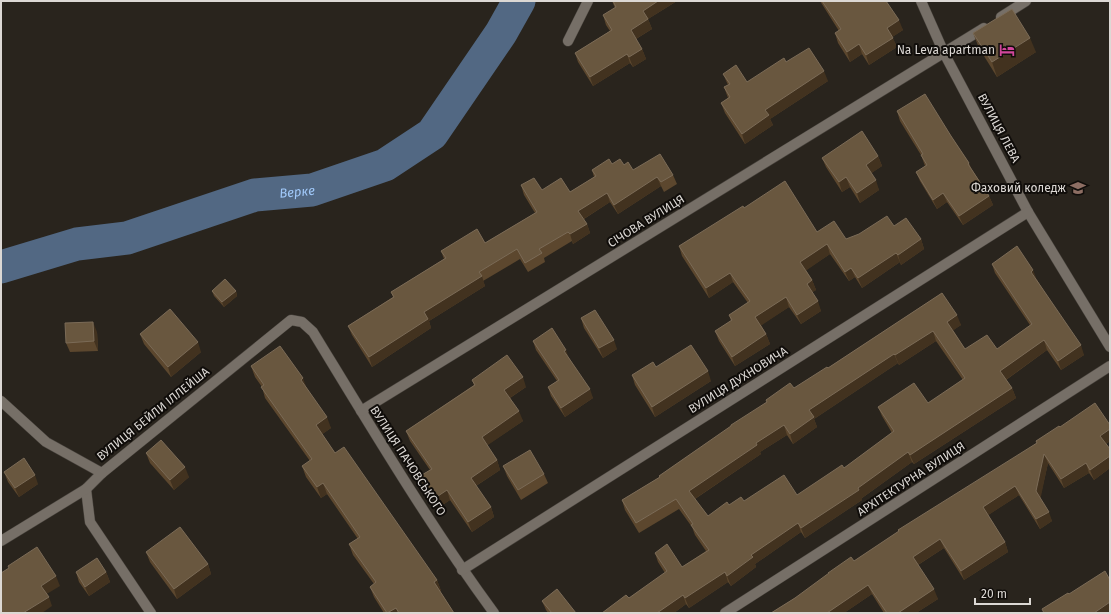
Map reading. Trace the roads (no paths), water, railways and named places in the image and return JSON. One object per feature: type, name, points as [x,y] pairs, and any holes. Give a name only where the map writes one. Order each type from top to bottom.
[{"type":"street","points":[[568,41],[588,1]]},
{"type":"street","name":"ВУЛИЦЯ ЛЕВА","points":[[921,1],[944,53],[1028,212],[1110,347]]},
{"type":"street","name":"СІЧОВА ВУЛИЦЯ","points":[[361,412],[1026,1]]},
{"type":"street","name":"ВУЛИЦЯ ДУХНОВИЧА","points":[[462,570],[1028,212]]},
{"type":"street","name":"ВУЛИЦЯ БЕЙЛИ ІЛЛЕЙША","points":[[1,401],[46,442],[102,473],[291,320],[302,322]]},
{"type":"street","name":"ВУЛИЦЯ ПАЧОВСЬКОГО","points":[[302,322],[312,332],[361,412],[462,570],[494,613]]},
{"type":"street","name":"АРХІТЕКТУРНА ВУЛИЦЯ","points":[[725,613],[1110,366]]},
{"type":"street","points":[[1,541],[86,489],[102,473]]},
{"type":"street","points":[[86,489],[90,522],[151,613]]},
{"type":"waterway","name":"Верке","points":[[1,267],[77,244],[127,238],[255,195],[312,190],[385,165],[432,134],[501,33],[519,1]]},
{"type":"place","name":"Na Leva apartman","points":[[1007,50]]},
{"type":"place","name":"Фаховий коледж","points":[[1078,188]]}]
